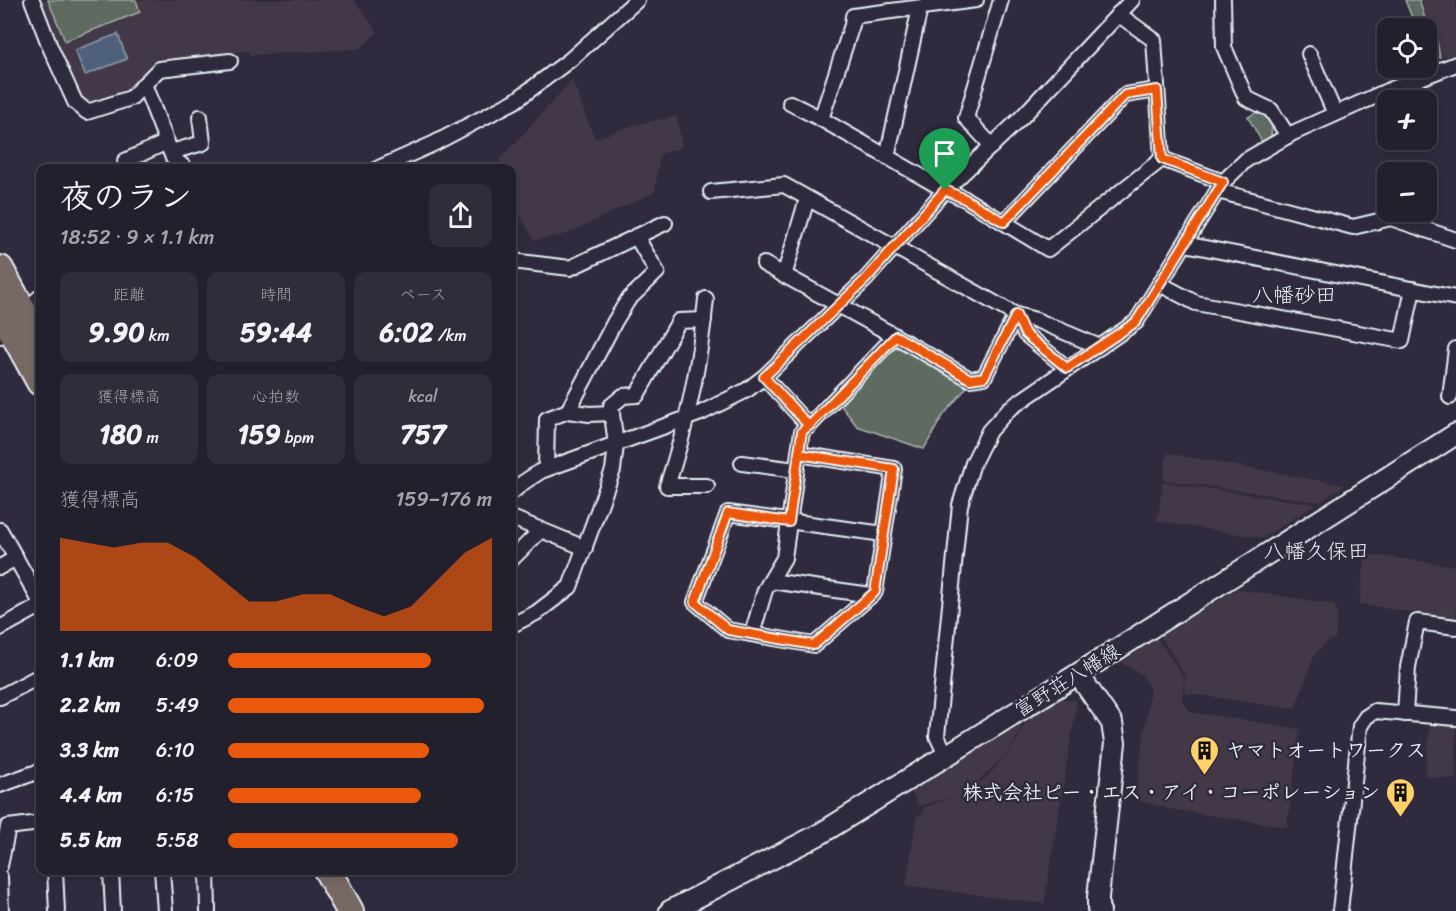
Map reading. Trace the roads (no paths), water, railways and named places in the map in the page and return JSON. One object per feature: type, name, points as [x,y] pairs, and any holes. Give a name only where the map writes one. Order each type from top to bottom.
[{"type":"highway","points":[[0,269],[15,317],[36,371]]},
{"type":"highway","points":[[15,317],[36,338]]},
{"type":"highway","points":[[311,875],[330,911]]},
{"type":"highway","points":[[330,875],[350,911]]},
{"type":"main road","name":"富野荘八幡線","points":[[670,911],[820,834],[1078,674],[1456,434]]},
{"type":"main road","points":[[1078,674],[1112,723],[1115,743],[1098,897],[1100,911]]},
{"type":"street","points":[[32,0],[75,102],[87,112],[131,98],[159,69],[230,61]]},
{"type":"street","points":[[388,164],[433,144],[515,101],[571,59],[637,0]]},
{"type":"street","points":[[821,119],[852,25],[853,15],[976,0]]},
{"type":"street","points":[[992,146],[966,118],[1001,0]]},
{"type":"street","points":[[516,486],[546,469],[685,419],[747,390],[764,377],[866,279],[945,190],[1022,117],[1132,0]]},
{"type":"street","points":[[1223,0],[1224,46],[1246,99],[1271,110],[1288,136]]},
{"type":"street","points":[[887,157],[920,8]]},
{"type":"street","points":[[1118,14],[1154,40],[1162,159]]},
{"type":"street","points":[[1309,54],[1335,114]]},
{"type":"street","points":[[946,755],[937,736],[960,505],[973,463],[989,431],[1009,409],[1136,322],[1221,186],[1246,160],[1288,136],[1335,114],[1456,64]]},
{"type":"street","points":[[144,84],[173,158],[180,164]]},
{"type":"street","points":[[1004,222],[1125,95],[1157,90]]},
{"type":"street","points":[[790,103],[965,199],[1048,249],[1162,159]]},
{"type":"street","points":[[127,164],[125,161],[169,147],[203,143],[200,117]]},
{"type":"street","points":[[1162,159],[1221,186],[1353,227],[1391,218],[1456,240]]},
{"type":"street","points":[[711,192],[784,185],[1016,315],[1036,320],[1100,347]]},
{"type":"street","points":[[784,276],[807,199]]},
{"type":"street","points":[[516,261],[570,268],[665,223]]},
{"type":"street","points":[[568,411],[628,300],[657,272],[636,236]]},
{"type":"street","points":[[1185,244],[1456,298]]},
{"type":"street","points":[[764,264],[970,379],[984,377],[1016,315]]},
{"type":"street","points":[[1160,284],[1196,303],[1402,341],[1413,289]]},
{"type":"street","points":[[706,299],[702,338],[678,451],[667,486],[707,486]]},
{"type":"street","points":[[1016,315],[1025,334],[1067,368]]},
{"type":"street","points":[[516,623],[536,613],[570,587],[613,470],[615,445],[611,406],[623,396],[637,395],[680,321],[704,320]]},
{"type":"street","points":[[752,634],[765,590],[784,558],[802,431],[896,336]]},
{"type":"street","points":[[1450,397],[1456,349]]},
{"type":"street","points":[[764,377],[809,426]]},
{"type":"street","points":[[546,469],[547,420],[568,411],[590,414],[612,413]]},
{"type":"street","points":[[799,454],[894,469],[884,534],[875,592],[814,645],[728,630],[695,602],[728,513],[884,534]]},
{"type":"street","points":[[742,464],[796,470]]},
{"type":"street","points":[[516,520],[585,548]]},
{"type":"street","points":[[0,530],[36,594]]},
{"type":"street","points":[[516,555],[542,530]]},
{"type":"street","points":[[0,567],[16,558]]},
{"type":"street","points":[[771,581],[871,595]]},
{"type":"street","points":[[0,628],[36,608]]},
{"type":"street","points":[[1405,714],[1408,667],[1417,622],[1456,627]]},
{"type":"street","points":[[0,697],[36,678]]},
{"type":"street","points":[[1340,911],[1360,726],[1366,717],[1375,711],[1456,718]]},
{"type":"street","points":[[0,785],[36,772]]},
{"type":"street","points":[[0,867],[8,827],[36,824]]},
{"type":"street","points":[[55,875],[57,911]]},
{"type":"street","points":[[111,875],[113,911]]},
{"type":"street","points":[[162,875],[165,911]]},
{"type":"street","points":[[207,875],[208,911]]},
{"type":"street","points":[[0,877],[2,911]]},
{"type":"water","points":[[118,34],[127,59],[85,75],[75,50]]},
{"type":"place","name":"ヤマトオートワークス","points":[[1205,776]]},
{"type":"place","name":"株式会社ピー・エス・アイ・コーポレーション","points":[[1401,818]]},
{"type":"district","name":"八幡砂田","points":[[1294,295]]},
{"type":"district","name":"八幡久保田","points":[[1316,551]]}]
